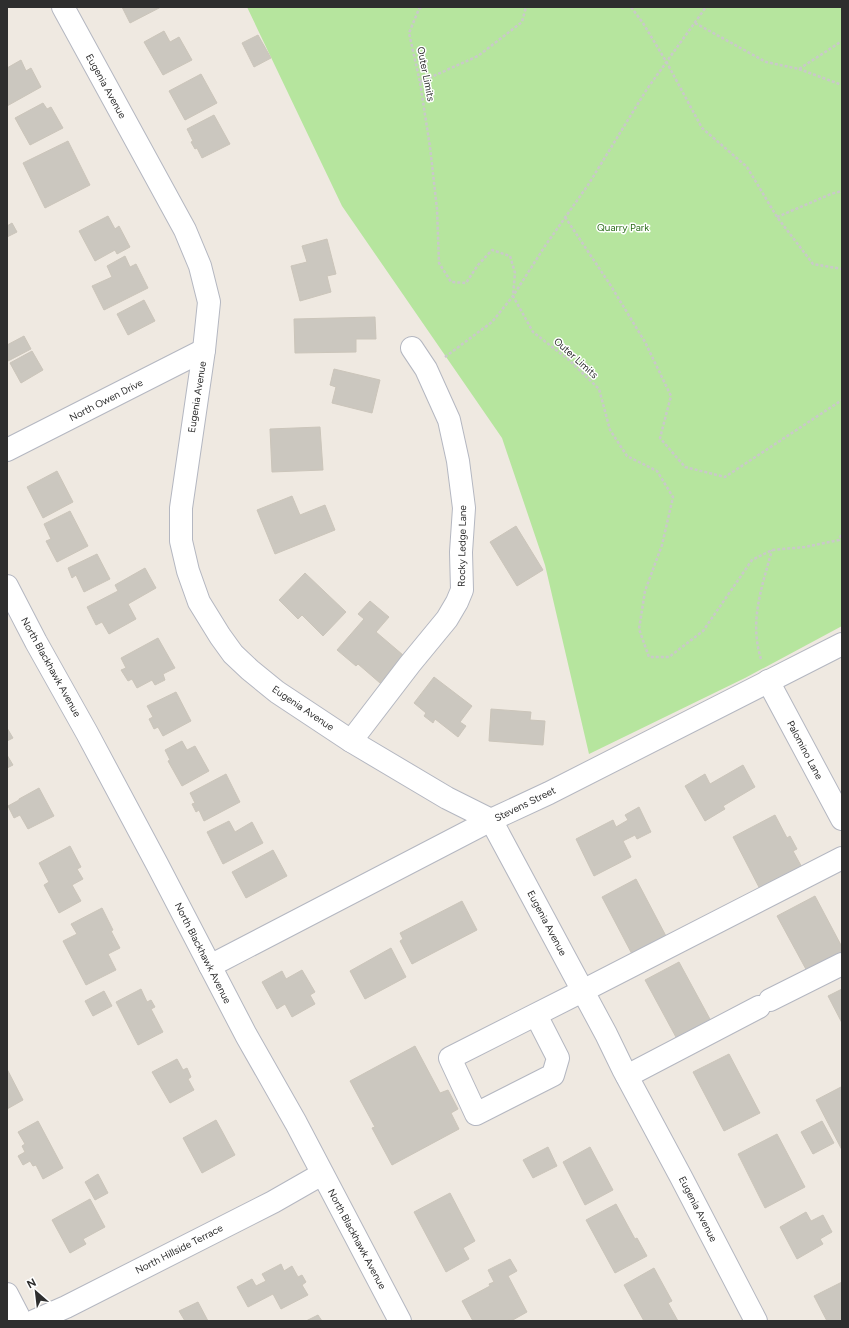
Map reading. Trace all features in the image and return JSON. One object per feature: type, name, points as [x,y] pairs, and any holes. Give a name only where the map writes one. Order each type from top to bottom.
[{"type":"street","name":"Eugenia Avenue","points":[[63,7],[185,230],[200,266],[209,302],[204,350],[181,508],[181,541],[188,571],[199,602],[233,654],[277,692],[351,741],[447,798],[491,820],[583,991],[756,1321]]},
{"type":"street","name":"Rocky Ledge Lane","points":[[351,741],[410,664],[447,619],[462,590],[461,552],[464,508],[458,461],[449,420],[426,369],[412,348]]},
{"type":"street","name":"North Owen Drive","points":[[7,450],[204,350]]},
{"type":"street","name":"North Blackhawk Avenue","points":[[7,586],[36,642],[154,857],[246,1035],[400,1321]]},
{"type":"street","name":"Stevens Street","points":[[210,966],[491,820],[549,793],[768,680],[842,644]]},
{"type":"street","name":"Palomino Lane","points":[[768,680],[842,819]]},
{"type":"street","points":[[536,1015],[558,1058],[554,1074],[476,1114],[450,1058],[842,858]]},
{"type":"street","points":[[627,1076],[842,964]]},
{"type":"street","name":"North Hillside Terrace","points":[[34,1321],[66,1307],[273,1202],[322,1174]]},
{"type":"street","points":[[7,1294],[21,1321]]},
{"type":"path","name":"Outer Limits","points":[[421,7],[409,33],[420,82],[430,147],[435,194],[439,264],[451,282],[466,284],[478,264],[492,250],[510,256],[515,273],[513,296],[533,332],[570,360],[598,389],[610,430],[627,456],[657,470],[673,497],[662,544],[645,592],[639,629],[649,657],[669,657],[703,630],[752,560],[772,550],[805,547],[839,540],[842,533]]},
{"type":"path","points":[[420,82],[478,56],[522,22],[526,7]]},
{"type":"path","points":[[631,7],[666,63],[702,128],[747,167],[777,217],[813,264],[842,269]]},
{"type":"path","points":[[436,391],[445,357],[492,322],[513,296],[544,246],[588,185],[647,89],[706,7]]},
{"type":"path","points":[[695,23],[766,62],[799,69],[842,85]]},
{"type":"path","points":[[799,69],[842,41]]},
{"type":"path","points":[[777,217],[831,194],[842,191]]},
{"type":"path","points":[[564,217],[612,286],[645,342],[671,396],[660,438],[685,467],[725,477],[842,400]]},
{"type":"path","points":[[768,680],[757,645],[756,615],[772,550]]},
{"type":"green space","name":"Quarry Park","points":[[247,7],[842,7],[842,626],[745,678],[589,754],[545,565],[502,438],[342,206]]},
{"type":"building","points":[[122,7],[161,7],[130,23]]},
{"type":"building","points":[[164,31],[170,42],[179,37],[192,60],[163,75],[144,42]]},
{"type":"building","points":[[258,35],[271,58],[254,67],[242,43]]},
{"type":"building","points":[[21,60],[26,71],[31,68],[41,87],[7,106],[7,68]]},
{"type":"building","points":[[201,74],[217,103],[185,120],[169,91]]},
{"type":"building","points":[[43,103],[47,109],[51,107],[63,128],[30,145],[15,118]]},
{"type":"building","points":[[214,115],[230,144],[202,158],[197,148],[195,149],[191,142],[193,141],[187,129]]},
{"type":"building","points":[[68,141],[90,185],[45,208],[23,163]]},
{"type":"building","points":[[108,216],[115,229],[119,226],[130,247],[117,254],[115,250],[95,261],[79,231]]},
{"type":"building","points":[[12,223],[17,232],[7,237],[7,226]]},
{"type":"building","points":[[327,239],[336,274],[327,276],[331,292],[300,301],[291,266],[307,262],[302,246]]},
{"type":"building","points":[[125,256],[130,267],[136,264],[148,288],[104,310],[92,286],[112,277],[107,266]]},
{"type":"building","points":[[144,300],[155,321],[128,335],[117,314]]},
{"type":"building","points":[[375,317],[376,339],[356,339],[356,352],[295,353],[294,319]]},
{"type":"building","points":[[24,336],[31,349],[8,361],[7,345]]},
{"type":"building","points":[[32,351],[43,370],[21,383],[10,363]]},
{"type":"building","points":[[334,369],[380,380],[372,413],[332,403],[336,387],[330,385]]},
{"type":"building","points":[[320,427],[323,470],[272,472],[270,429]]},
{"type":"building","points":[[57,471],[73,502],[43,518],[27,487]]},
{"type":"building","points":[[292,496],[300,515],[325,505],[335,530],[275,554],[257,510]]},
{"type":"building","points":[[70,511],[88,546],[57,562],[46,541],[51,539],[44,524]]},
{"type":"building","points":[[516,526],[543,570],[517,586],[490,542]]},
{"type":"building","points":[[97,554],[110,579],[84,592],[76,575],[72,578],[68,568]]},
{"type":"building","points":[[145,568],[156,588],[128,604],[136,619],[109,634],[102,622],[96,625],[87,607],[118,591],[115,585]]},
{"type":"building","points":[[305,573],[346,612],[323,636],[302,615],[298,619],[279,600]]},
{"type":"building","points":[[370,601],[389,617],[376,632],[403,655],[380,683],[358,664],[356,666],[337,650],[364,619],[358,614]]},
{"type":"building","points":[[158,638],[175,668],[163,674],[165,680],[155,685],[152,680],[137,688],[132,679],[128,681],[121,670],[126,668],[121,658]]},
{"type":"building","points":[[434,677],[472,706],[460,722],[466,726],[458,737],[435,719],[433,723],[424,716],[426,713],[414,703]]},
{"type":"building","points":[[176,692],[191,721],[163,736],[158,727],[154,729],[149,719],[153,717],[147,706]]},
{"type":"building","points":[[491,709],[531,712],[530,720],[545,721],[543,745],[489,741]]},
{"type":"building","points":[[7,728],[13,738],[7,741]]},
{"type":"building","points":[[182,741],[187,750],[195,746],[209,771],[182,786],[168,761],[170,760],[165,750]]},
{"type":"building","points":[[7,755],[13,765],[7,768]]},
{"type":"building","points":[[743,765],[755,787],[723,806],[725,809],[705,821],[685,786],[705,774],[710,784]]},
{"type":"building","points":[[226,774],[240,802],[204,821],[199,810],[196,812],[192,804],[195,803],[190,793]]},
{"type":"building","points":[[39,788],[54,816],[28,829],[20,815],[14,818],[8,806]]},
{"type":"building","points":[[639,807],[651,832],[637,839],[635,835],[623,841],[631,857],[594,876],[576,839],[613,820],[616,827],[628,820],[625,815]]},
{"type":"building","points":[[775,815],[787,838],[790,836],[797,849],[793,851],[804,871],[762,893],[733,837]]},
{"type":"building","points":[[229,821],[235,832],[252,822],[263,843],[223,864],[207,832]]},
{"type":"building","points":[[70,846],[81,867],[77,869],[83,879],[72,885],[81,901],[59,913],[44,885],[49,882],[39,863]]},
{"type":"building","points":[[273,850],[287,876],[246,898],[232,872]]},
{"type":"building","points":[[636,879],[667,938],[633,956],[602,897]]},
{"type":"building","points":[[815,896],[842,947],[842,955],[808,973],[777,916]]},
{"type":"building","points":[[462,901],[477,930],[412,964],[400,941],[403,939],[400,933]]},
{"type":"building","points":[[102,908],[113,930],[111,931],[120,948],[108,954],[116,970],[86,985],[63,941],[77,934],[71,924]]},
{"type":"building","points":[[391,948],[406,977],[365,999],[350,971]]},
{"type":"building","points":[[679,962],[711,1021],[677,1039],[645,980]]},
{"type":"building","points":[[302,970],[315,992],[310,995],[315,1004],[292,1017],[285,1004],[277,1009],[262,982],[282,971],[286,979]]},
{"type":"building","points":[[141,989],[147,1002],[151,1000],[155,1007],[151,1009],[163,1032],[138,1045],[116,1002]]},
{"type":"building","points":[[842,989],[842,1023],[828,996]]},
{"type":"building","points":[[104,991],[112,1006],[93,1016],[85,1001]]},
{"type":"building","points":[[415,1046],[440,1093],[448,1090],[458,1109],[451,1113],[459,1129],[392,1165],[372,1128],[375,1127],[350,1081]]},
{"type":"building","points":[[729,1054],[760,1113],[724,1131],[693,1072]]},
{"type":"building","points":[[177,1059],[183,1070],[187,1068],[191,1077],[188,1079],[194,1090],[170,1103],[152,1072]]},
{"type":"building","points":[[7,1069],[23,1100],[7,1109]]},
{"type":"building","points":[[841,1087],[842,1089],[842,1150],[816,1100]]},
{"type":"building","points":[[216,1120],[235,1155],[202,1173],[183,1138]]},
{"type":"building","points":[[38,1121],[63,1168],[43,1179],[36,1165],[33,1166],[30,1161],[23,1165],[18,1156],[25,1152],[22,1146],[25,1144],[18,1132]]},
{"type":"building","points":[[822,1121],[834,1143],[813,1154],[801,1132]]},
{"type":"building","points":[[777,1134],[805,1187],[765,1208],[738,1154]]},
{"type":"building","points":[[548,1147],[557,1166],[533,1178],[523,1160]]},
{"type":"building","points":[[590,1147],[613,1190],[585,1205],[563,1162]]},
{"type":"building","points":[[98,1174],[108,1193],[95,1200],[85,1182]]},
{"type":"building","points":[[450,1193],[475,1241],[463,1248],[469,1259],[446,1272],[414,1212]]},
{"type":"building","points":[[90,1199],[105,1227],[83,1239],[86,1244],[70,1253],[52,1220]]},
{"type":"building","points":[[616,1204],[635,1239],[637,1238],[647,1256],[615,1273],[586,1220]]},
{"type":"building","points":[[806,1212],[811,1221],[823,1215],[832,1232],[820,1239],[823,1244],[797,1259],[780,1227]]},
{"type":"building","points":[[510,1259],[517,1271],[508,1276],[527,1312],[511,1321],[473,1321],[462,1301],[490,1286],[489,1284],[494,1282],[488,1270]]},
{"type":"building","points":[[281,1264],[284,1271],[292,1266],[298,1277],[302,1275],[306,1282],[302,1285],[308,1295],[281,1309],[273,1294],[248,1307],[237,1287],[252,1279],[256,1286],[266,1281],[262,1274]]},
{"type":"building","points":[[654,1268],[672,1301],[668,1303],[678,1321],[644,1321],[624,1285]]},
{"type":"building","points":[[842,1282],[842,1321],[827,1321],[814,1296]]},
{"type":"building","points":[[198,1302],[208,1321],[185,1321],[179,1311]]},
{"type":"building","points":[[318,1315],[322,1321],[306,1321]]}]
